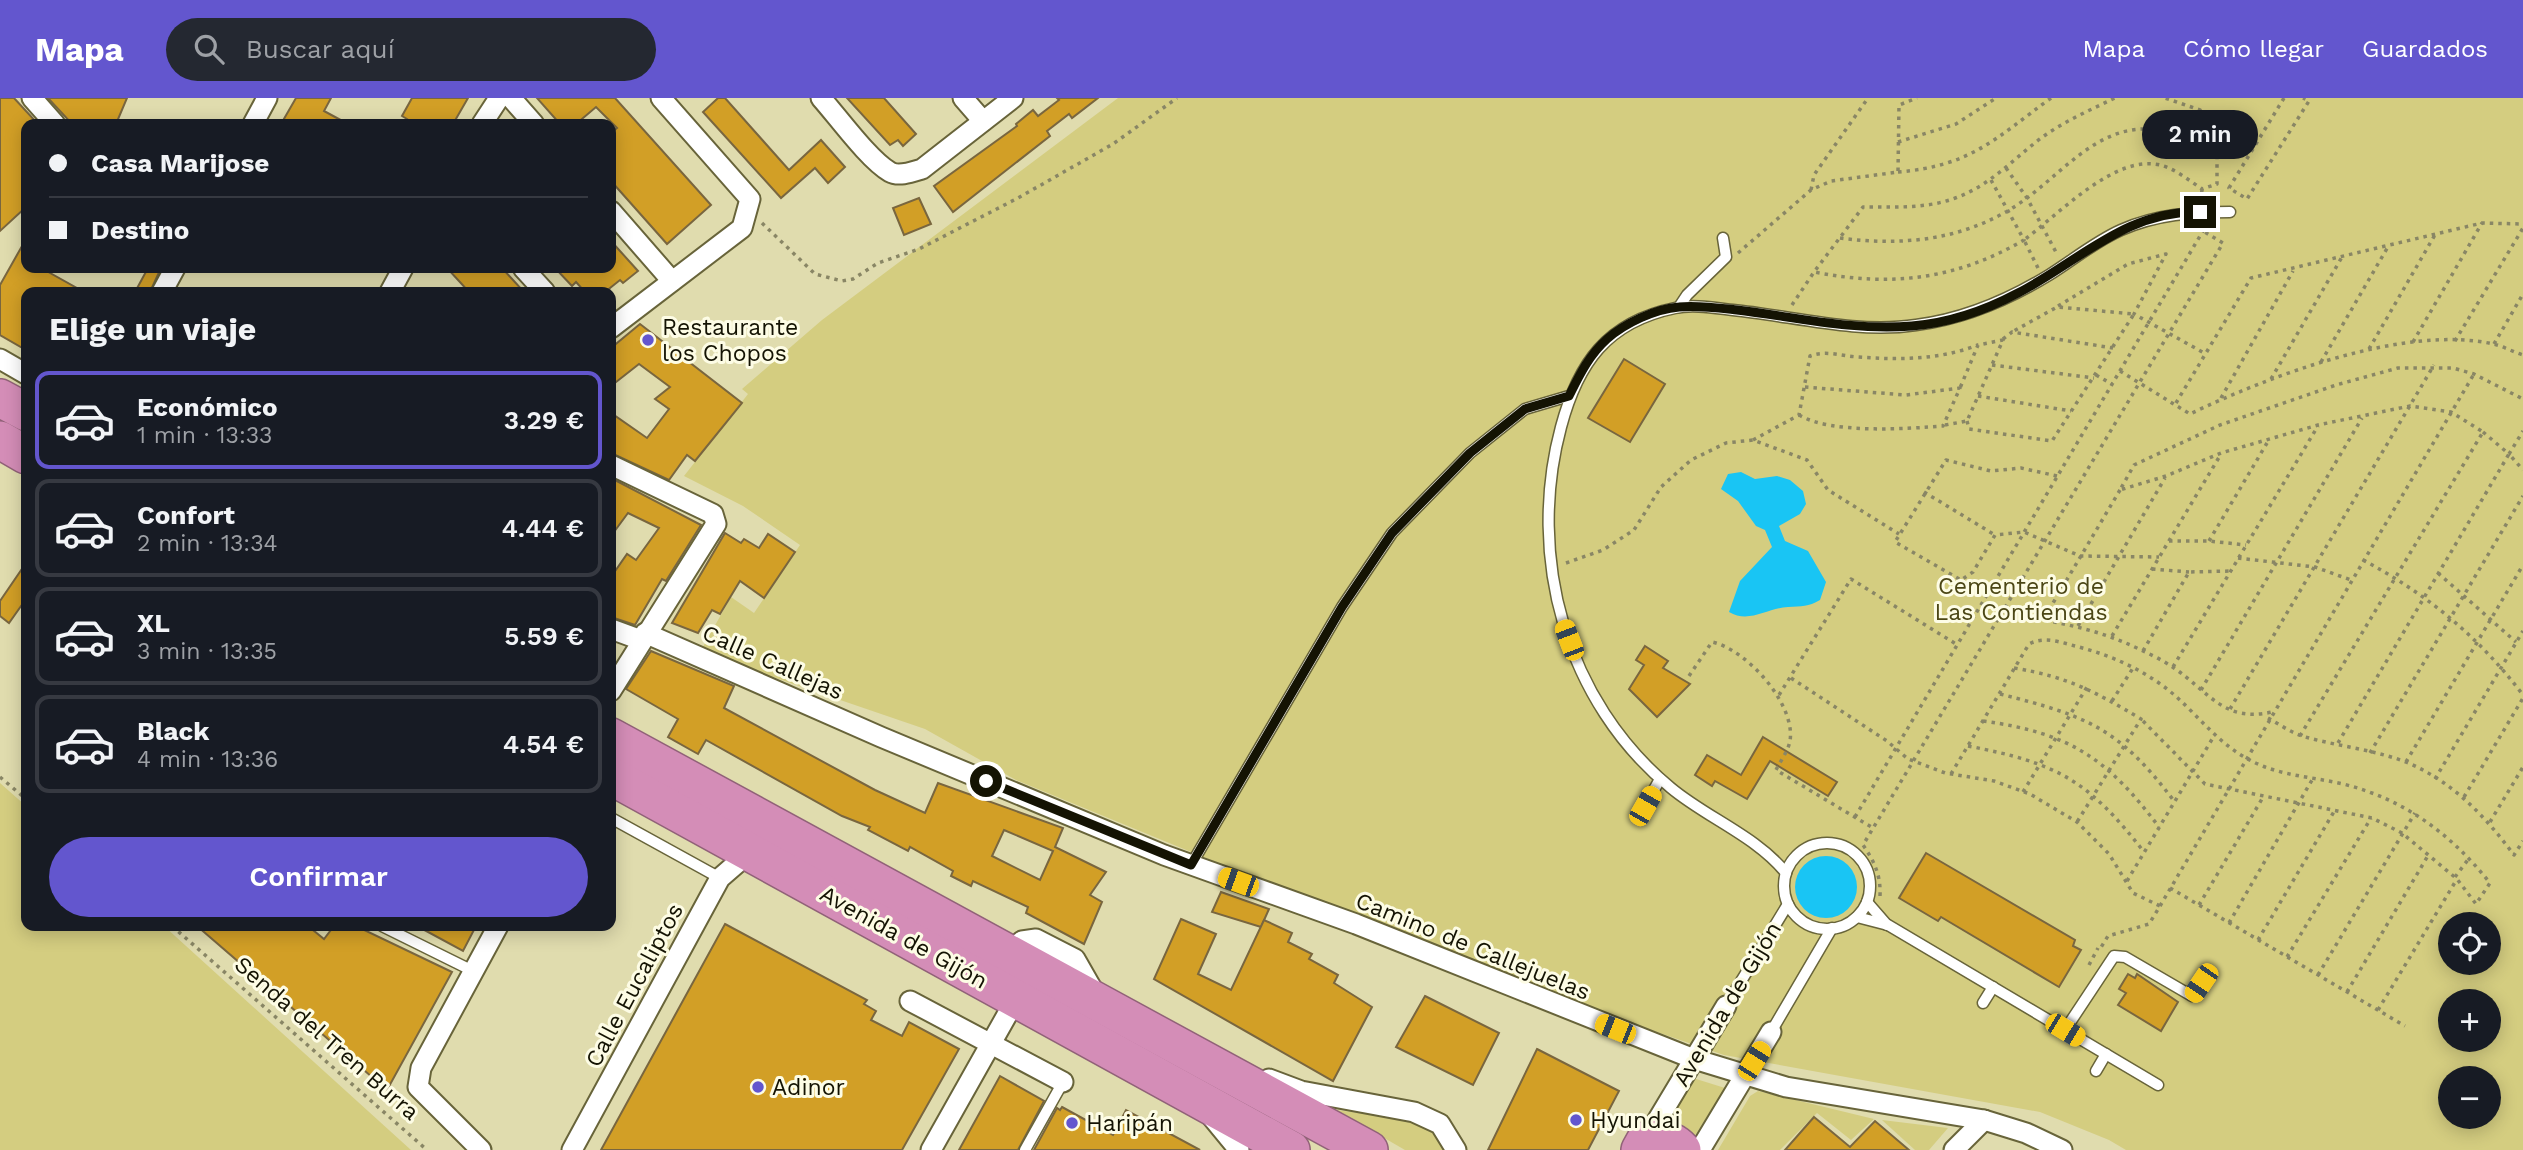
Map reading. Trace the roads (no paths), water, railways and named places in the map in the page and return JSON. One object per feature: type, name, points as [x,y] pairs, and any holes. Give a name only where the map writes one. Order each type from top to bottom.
[{"type":"highway","points":[[0,398],[21,409]]},
{"type":"highway","points":[[0,440],[21,452]]},
{"type":"highway","name":"Avenida de Gijón","points":[[616,740],[1369,1150]]},
{"type":"highway","name":"Avenida de Gijón","points":[[616,779],[1292,1150]]},
{"type":"highway","points":[[1642,1145],[1658,1138],[1670,1141],[1682,1150]]},
{"type":"street","points":[[32,98],[51,119]]},
{"type":"street","points":[[256,119],[267,98]]},
{"type":"street","points":[[485,119],[499,98]]},
{"type":"street","points":[[511,98],[530,119]]},
{"type":"street","points":[[616,324],[742,228],[748,214],[750,200],[661,98]]},
{"type":"street","points":[[821,98],[891,173],[907,174],[922,169],[1013,98]]},
{"type":"street","points":[[963,98],[983,121]]},
{"type":"street","points":[[616,217],[672,281]]},
{"type":"street","points":[[528,273],[540,287]]},
{"type":"street","points":[[0,359],[21,371]]},
{"type":"street","points":[[616,467],[712,514],[716,524],[616,682]]},
{"type":"street","name":"Calle Callejas","points":[[616,630],[643,636],[881,737]]},
{"type":"street","name":"Camino de Callejuelas","points":[[881,737],[1191,865],[1356,925],[1694,1059],[1786,1087],[1984,1120],[2026,1133],[2062,1150]]},
{"type":"street","name":"Calle Eucaliptos","points":[[572,1150],[720,878],[750,852]]},
{"type":"street","points":[[481,1150],[418,1087],[421,1068],[495,931]]},
{"type":"street","points":[[931,1150],[1016,999]]},
{"type":"street","points":[[910,1002],[1063,1082]]},
{"type":"street","name":"Avenida de Gijón","points":[[1642,1145],[1726,1006]]},
{"type":"street","points":[[1700,1150],[1771,1032]]},
{"type":"street","name":"Avenida de Gijón","points":[[1237,1079],[1272,1079],[1301,1091],[1415,1112],[1440,1124],[1456,1150]]},
{"type":"street","name":"Avenida de Gijón","points":[[1197,1098],[1239,1150]]},
{"type":"street","points":[[1955,1150],[1984,1120]]},
{"type":"lane","points":[[1786,873],[1773,857],[1691,805],[1660,779],[1619,734],[1585,682],[1561,620],[1550,569],[1548,508],[1557,440],[1569,396],[1581,370],[1607,338],[1631,323],[1679,307],[1784,316],[1852,326],[1912,326],[1976,312],[2019,293],[2121,230],[2163,216],[2191,212],[2230,212]]},
{"type":"lane","points":[[1679,307],[1687,295],[1726,257],[1723,238]]},
{"type":"lane","points":[[1191,865],[1342,607],[1392,533],[1470,453],[1525,409],[1569,396]]},
{"type":"lane","points":[[1645,806],[1660,779]]},
{"type":"lane","points":[[616,821],[720,878]]},
{"type":"lane","points":[[1818,844],[1840,845],[1851,850],[1859,858],[1869,878],[1867,902],[1857,917],[1832,928],[1806,923],[1788,904],[1784,883],[1793,859],[1818,844]]},
{"type":"lane","points":[[1773,857],[1793,859]]},
{"type":"lane","points":[[1867,902],[1888,925]]},
{"type":"lane","name":"Avenida de Gijón","points":[[1726,1006],[1788,904]]},
{"type":"lane","points":[[1857,917],[1888,925],[2158,1085]]},
{"type":"lane","points":[[1771,1032],[1832,928]]},
{"type":"lane","points":[[392,931],[473,971]]},
{"type":"lane","points":[[2065,1030],[2114,956],[2125,957],[2192,996],[2201,983]]},
{"type":"lane","points":[[1983,1003],[1993,987]]},
{"type":"lane","points":[[2096,1071],[2106,1054]]},
{"type":"lane","points":[[1025,1150],[1063,1082]]},
{"type":"water","points":[[1741,472],[1755,479],[1777,476],[1790,480],[1803,491],[1806,504],[1800,514],[1779,526],[1785,541],[1808,551],[1826,582],[1820,600],[1808,605],[1781,608],[1751,616],[1729,612],[1740,581],[1772,547],[1765,530],[1756,526],[1738,501],[1721,489],[1728,474]]},
{"type":"water","points":[[1826,856],[1848,865],[1857,887],[1848,909],[1826,918],[1804,909],[1795,887],[1804,865]]},
{"type":"place","name":"Restaurante los Chopos","points":[[648,340]]},
{"type":"place","name":"Adinor","points":[[758,1087]]},
{"type":"place","name":"Hyundai","points":[[1576,1120]]},
{"type":"place","name":"Haripán","points":[[1072,1123]]},
{"type":"park label","name":"Cementerio de Las Contiendas","points":[[2021,599]]}]
